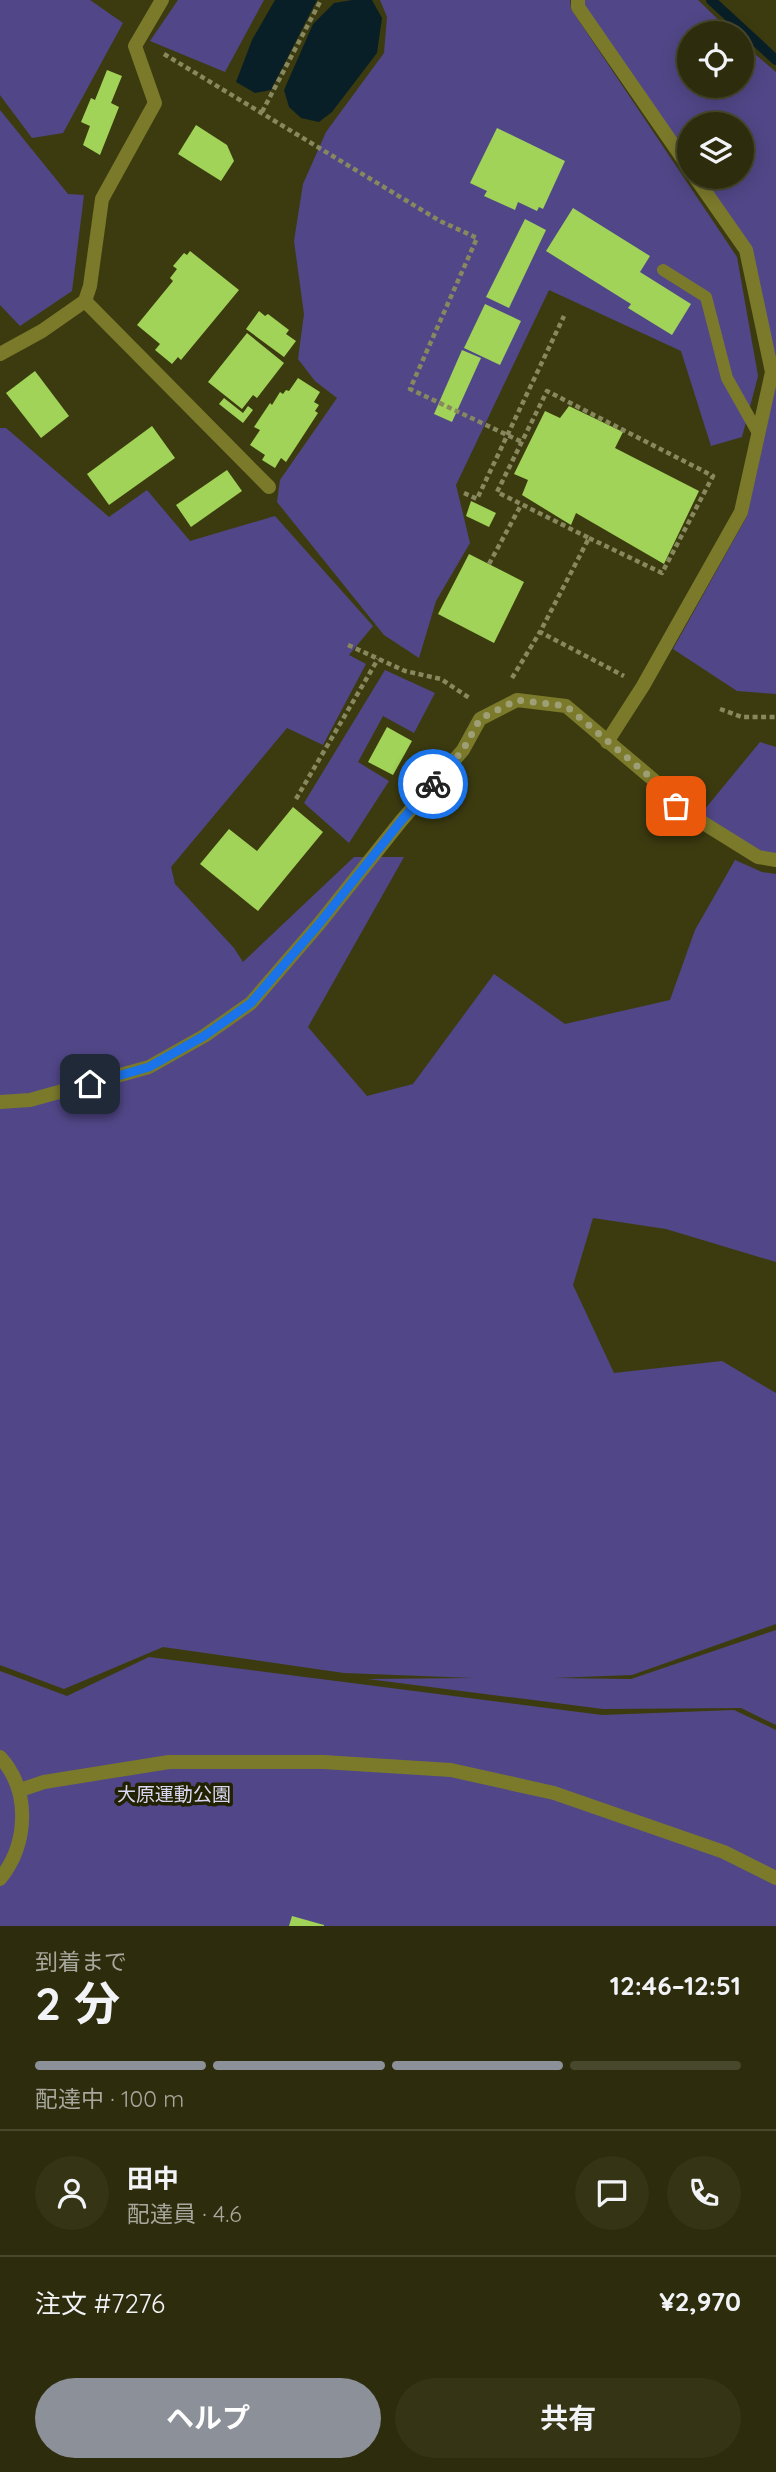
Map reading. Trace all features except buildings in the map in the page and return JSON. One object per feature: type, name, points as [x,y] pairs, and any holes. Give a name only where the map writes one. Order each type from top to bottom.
[{"type":"street","points":[[0,354],[42,331],[85,301],[90,286],[102,199],[155,103],[135,46],[162,0]]},
{"type":"street","points":[[578,0],[578,7],[677,150]]},
{"type":"street","points":[[607,742],[643,686],[741,512],[772,372],[746,250],[703,189]]},
{"type":"street","points":[[85,301],[269,487]]},
{"type":"street","points":[[0,1102],[30,1100],[149,1067],[204,1036],[251,1003],[463,750],[480,719],[517,700],[566,706],[656,782],[676,806],[758,857],[776,860]]},
{"type":"street","points":[[0,1757],[10,1768],[20,1790],[23,1832],[13,1863],[0,1879]]},
{"type":"street","points":[[20,1790],[44,1782],[169,1762],[323,1762],[451,1770],[554,1793],[724,1852],[776,1878]]},
{"type":"lane","points":[[663,270],[706,298],[727,378],[758,433]]},
{"type":"path","points":[[262,112],[321,0]]},
{"type":"path","points":[[139,39],[440,221],[477,238],[410,389],[522,442]]},
{"type":"path","points":[[464,493],[477,499],[564,316]]},
{"type":"path","points":[[547,391],[713,476],[662,573],[521,505],[497,492],[547,391]]},
{"type":"path","points":[[489,564],[521,505]]},
{"type":"path","points":[[348,645],[405,671],[441,679],[492,713],[540,632],[589,538]]},
{"type":"path","points":[[540,632],[643,686]]},
{"type":"path","points":[[296,799],[378,659]]},
{"type":"path","points":[[720,709],[742,717],[776,717]]},
{"type":"green space","points":[[0,0],[90,0],[123,23],[63,133],[32,138],[0,95]]},
{"type":"green space","points":[[178,0],[264,0],[225,72],[150,41]]},
{"type":"green space","points":[[380,0],[570,0],[571,9],[677,167],[677,189],[691,189],[737,257],[758,376],[742,437],[711,446],[681,351],[549,290],[456,485],[470,543],[436,601],[419,658],[384,635],[277,502],[280,480],[337,398],[315,381],[298,359],[304,314],[294,241],[303,184],[326,132],[384,53],[387,17]]},
{"type":"green space","points":[[584,0],[698,0],[720,21],[677,21],[677,98],[754,98],[754,53],[776,72],[776,361],[751,248],[709,189],[754,189],[754,112],[677,112],[677,142],[584,6]]},
{"type":"green space","points":[[0,110],[68,194],[84,195],[72,291],[20,326],[0,305]]},
{"type":"green space","points":[[776,384],[776,694],[737,691],[673,649],[747,516]]},
{"type":"green space","points":[[0,428],[6,428],[109,517],[147,490],[190,541],[275,516],[373,626],[349,655],[366,664],[323,745],[287,728],[171,867],[175,884],[234,948],[243,962],[354,857],[404,857],[308,1027],[367,1096],[413,1084],[494,974],[565,1024],[670,1000],[695,930],[735,860],[762,872],[776,874],[776,1262],[666,1229],[593,1218],[573,1285],[614,1373],[722,1361],[776,1393],[776,1624],[632,1675],[553,1678],[631,1679],[776,1630],[776,1725],[741,1708],[603,1709],[368,1679],[474,1678],[344,1673],[163,1647],[64,1689],[0,1665]]},
{"type":"green space","points":[[385,670],[435,693],[414,733],[383,716],[358,762],[389,781],[349,843],[304,803]]},
{"type":"green space","points":[[760,742],[776,747],[776,855],[760,853],[700,815]]},
{"type":"green space","name":"大原運動公園","points":[[149,1657],[602,1715],[734,1710],[776,1730],[776,1926],[0,1926],[0,1671],[67,1696]]},
{"type":"water","points":[[275,0],[317,0],[271,90],[255,93],[236,82],[252,40]]},
{"type":"water","points":[[372,0],[382,18],[377,53],[332,112],[319,122],[301,118],[289,107],[284,90],[313,24],[334,3]]},
{"type":"waterway","points":[[711,0],[776,60]]},
{"type":"way so far","points":[[433,784],[463,750],[480,719],[517,700],[566,706],[656,782],[676,806]]},
{"type":"route","points":[[90,1084],[149,1067],[204,1036],[251,1003],[433,784]]}]
